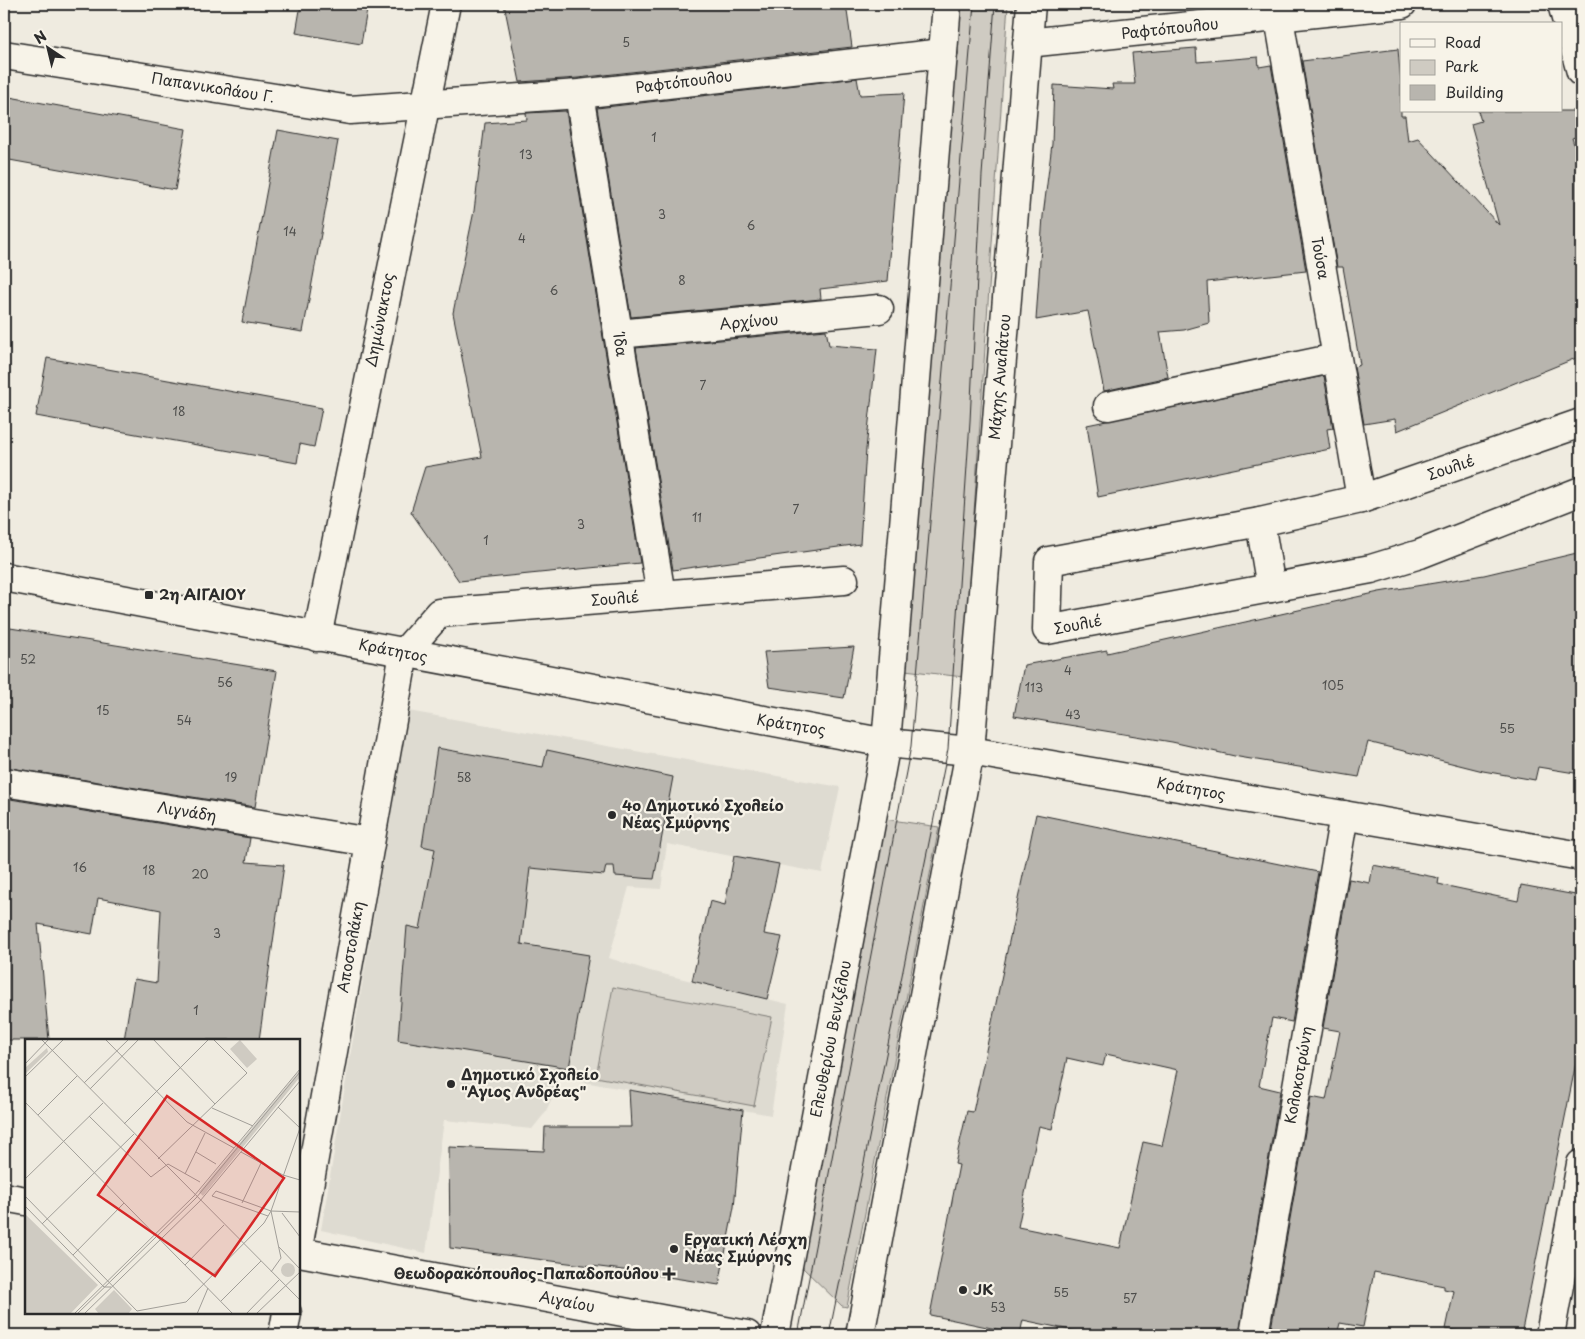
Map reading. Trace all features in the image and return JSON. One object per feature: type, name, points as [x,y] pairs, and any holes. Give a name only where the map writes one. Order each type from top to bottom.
[{"type":"street","name":"Δημώνακτος","points":[[317,636],[423,107],[446,4]]},
{"type":"street","points":[[886,743],[947,4]]},
{"type":"street","name":"Μάχης Αναλάτου","points":[[970,751],[1031,4]]},
{"type":"street","name":"Ραφτόπουλου","points":[[1027,43],[1402,4]]},
{"type":"street","points":[[1562,4],[1581,72]]},
{"type":"street","name":"Τούσα","points":[[1279,18],[1361,499]]},
{"type":"street","name":"Ραφτόπουλου","points":[[423,107],[579,94],[943,52]]},
{"type":"street","name":"Παπανικολάου Γ.","points":[[4,55],[350,110],[423,107]]},
{"type":"street","name":"Ίδα","points":[[579,94],[662,595]]},
{"type":"street","name":"Αρχίνου","points":[[618,334],[879,309]]},
{"type":"street","points":[[1108,406],[1336,358]]},
{"type":"street","name":"Σουλιέ","points":[[1581,423],[1361,499],[1260,522],[1049,561],[1047,630],[1371,569],[1420,554],[1581,491]]},
{"type":"street","points":[[1260,522],[1271,588]]},
{"type":"street","name":"Κράτητος","points":[[4,577],[886,743],[970,751],[1581,856]]},
{"type":"street","name":"Σουλιέ","points":[[404,653],[439,613],[844,580]]},
{"type":"street","name":"Αποστολάκη","points":[[300,1236],[404,653]]},
{"type":"street","name":"Ελευθερίου Βενιζέλου","points":[[775,1335],[886,743]]},
{"type":"street","points":[[860,1335],[970,751]]},
{"type":"street","name":"Λιγνάδη","points":[[4,782],[370,842]]},
{"type":"street","name":"Κολοκοτρώνη","points":[[1254,1335],[1344,815]]},
{"type":"street","points":[[1550,1335],[1581,1164]]},
{"type":"street","points":[[4,1197],[25,1201]]},
{"type":"street","name":"Αιγαίου","points":[[300,1252],[747,1335]]},
{"type":"street","points":[[283,1335],[286,1314]]},
{"type":"shaded area","points":[[408,711],[840,787],[822,873],[667,844],[661,889],[629,887],[609,958],[650,971],[788,1004],[771,1115],[561,1078],[545,1113],[532,1129],[444,1120],[426,1253],[321,1230]]},
{"type":"green space","points":[[959,4],[1008,4],[963,677],[905,670]]},
{"type":"green space","points":[[885,819],[939,827],[847,1307],[842,1306],[800,1265]]},
{"type":"green space","points":[[613,987],[772,1017],[754,1106],[596,1077]]},
{"type":"building","points":[[301,4],[368,4],[361,44],[296,33]]},
{"type":"building","points":[[504,4],[846,4],[852,47],[578,78],[520,82]]},
{"type":"building","points":[[1196,48],[1197,62],[1258,57],[1259,67],[1271,65],[1306,271],[1207,282],[1209,323],[1184,330],[1160,332],[1168,377],[1104,391],[1088,311],[1036,320],[1043,216],[1052,144],[1054,85],[1113,89],[1112,84],[1135,84],[1132,53]]},
{"type":"building","points":[[1398,49],[1400,112],[1401,116],[1405,116],[1408,141],[1418,138],[1499,225],[1471,124],[1481,121],[1478,112],[1581,111],[1581,135],[1572,138],[1581,167],[1581,356],[1397,431],[1395,419],[1364,424],[1354,367],[1360,365],[1343,267],[1337,267],[1302,61]]},
{"type":"building","points":[[857,78],[860,95],[904,93],[888,281],[820,289],[821,299],[631,317],[597,108]]},
{"type":"building","points":[[4,96],[186,129],[175,190],[4,159]]},
{"type":"building","points":[[566,111],[640,563],[459,581],[411,512],[425,467],[482,457],[453,313],[474,211],[485,123],[527,120],[526,113]]},
{"type":"building","points":[[278,130],[338,141],[303,332],[242,322]]},
{"type":"building","points":[[826,330],[829,345],[877,349],[866,449],[860,544],[673,570],[636,348]]},
{"type":"building","points":[[47,358],[322,408],[314,447],[300,444],[297,463],[36,416]]},
{"type":"building","points":[[1324,376],[1333,428],[1327,429],[1330,449],[1098,497],[1087,425]]},
{"type":"building","points":[[1581,552],[1581,774],[1538,767],[1535,780],[1483,771],[1368,742],[1359,777],[1239,757],[1172,742],[1014,716],[1024,665],[1107,650],[1107,653],[1379,592],[1484,575]]},
{"type":"building","points":[[4,627],[277,671],[255,807],[4,767]]},
{"type":"building","points":[[854,647],[844,698],[769,687],[764,652]]},
{"type":"building","points":[[437,748],[543,767],[547,750],[673,777],[654,879],[615,876],[614,866],[606,866],[604,875],[530,868],[521,944],[589,955],[569,1068],[398,1040],[407,926],[420,929],[435,849],[422,846]]},
{"type":"building","points":[[4,798],[250,838],[246,862],[284,865],[259,1039],[124,1039],[134,979],[157,983],[161,910],[98,898],[92,934],[38,924],[49,1039],[4,1040]]},
{"type":"building","points":[[1036,814],[1318,872],[1292,1022],[1272,1018],[1259,1086],[1280,1091],[1239,1335],[1094,1335],[1023,1320],[1020,1334],[930,1315],[959,1165],[955,1164],[967,1111],[973,1112]],"holes":[[[1106,1054],[1178,1070],[1162,1146],[1143,1142],[1120,1248],[1018,1227],[1039,1126],[1052,1129],[1067,1058],[1103,1066]]]},
{"type":"building","points":[[734,856],[779,864],[764,934],[782,937],[767,999],[692,981],[710,901],[725,905]]},
{"type":"building","points":[[1373,865],[1439,878],[1438,884],[1518,901],[1521,885],[1581,896],[1581,1038],[1521,1335],[1480,1335],[1446,1329],[1454,1291],[1444,1289],[1444,1286],[1374,1272],[1363,1327],[1340,1323],[1337,1335],[1270,1335],[1311,1097],[1326,1100],[1340,1031],[1323,1028],[1349,879],[1370,883]]},
{"type":"building","points":[[629,1090],[743,1110],[734,1207],[719,1285],[623,1270],[450,1248],[449,1147],[544,1151],[545,1127],[631,1127]]},
{"type":"tram line","points":[[798,1335],[911,746],[974,4]]},
{"type":"tram line","points":[[829,1335],[948,749],[970,421],[982,175],[995,4]]},
{"type":"place","name":"2η ΑΙΓΑΙΟΥ","points":[[149,595]]},
{"type":"place","name":"4o Δημοτικό Σχολείο Νέας Σμύρνης","points":[[612,815]]},
{"type":"place","name":"Δημοτικό Σχολείο \"Αγιος Ανδρέας\"","points":[[451,1084]]},
{"type":"place","name":"Εργατική Λέσχη Νέας Σμύρνης","points":[[674,1249]]},
{"type":"place","name":"Θεωδορακόπουλος-Παπαδοπούλου","points":[[669,1274]]},
{"type":"place","name":"JK","points":[[963,1290]]}]
